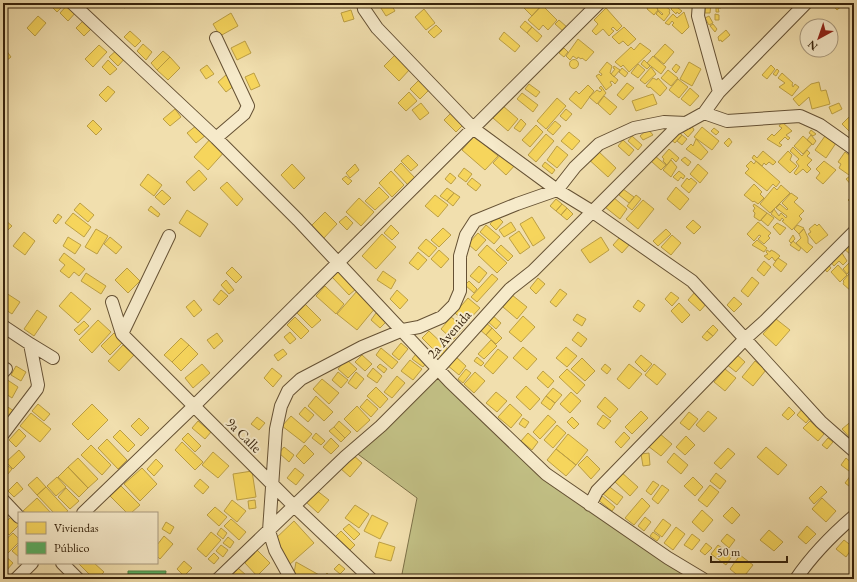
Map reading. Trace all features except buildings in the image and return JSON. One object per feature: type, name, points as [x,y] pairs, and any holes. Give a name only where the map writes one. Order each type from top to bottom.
[{"type":"street","points":[[72,3],[216,138],[298,220],[438,369],[546,474],[668,558],[703,579]]},
{"type":"street","points":[[363,3],[364,9],[377,28],[474,129],[557,190],[593,212],[692,281],[746,338],[821,422],[854,451]]},
{"type":"street","points":[[84,512],[194,407],[599,3]]},
{"type":"street","points":[[698,3],[698,16],[719,92]]},
{"type":"street","points":[[806,3],[756,57],[719,92],[704,113],[727,121],[800,116],[820,125],[854,149]]},
{"type":"street","points":[[216,38],[248,106],[244,114],[216,138]]},
{"type":"street","name":"2a Avenida","points":[[218,579],[294,506],[381,426],[438,369],[510,289],[533,271],[675,129],[704,113]]},
{"type":"street","points":[[291,579],[275,550],[269,531],[276,429],[281,406],[288,391],[301,379],[362,347],[403,330],[419,327],[442,317],[454,305],[460,290],[460,256],[466,235],[475,221],[557,190],[575,166],[598,144],[634,128],[664,122],[686,123]]},
{"type":"street","points":[[590,505],[597,491],[746,338],[854,232]]},
{"type":"street","points":[[122,334],[169,236]]},
{"type":"street","name":"9a Calle","points":[[112,302],[122,334],[294,506],[371,579]]},
{"type":"street","points":[[3,326],[53,358]]},
{"type":"street","points":[[3,434],[38,387],[30,344]]},
{"type":"street","points":[[3,500],[18,516]]},
{"type":"street","points":[[796,579],[807,563],[836,532],[854,516]]},
{"type":"street","points":[[16,579],[31,564]]},
{"type":"street","points":[[63,564],[78,579]]},
{"type":"shaded area","points":[[436,375],[601,518],[691,579],[401,579],[417,498],[355,452]]}]
